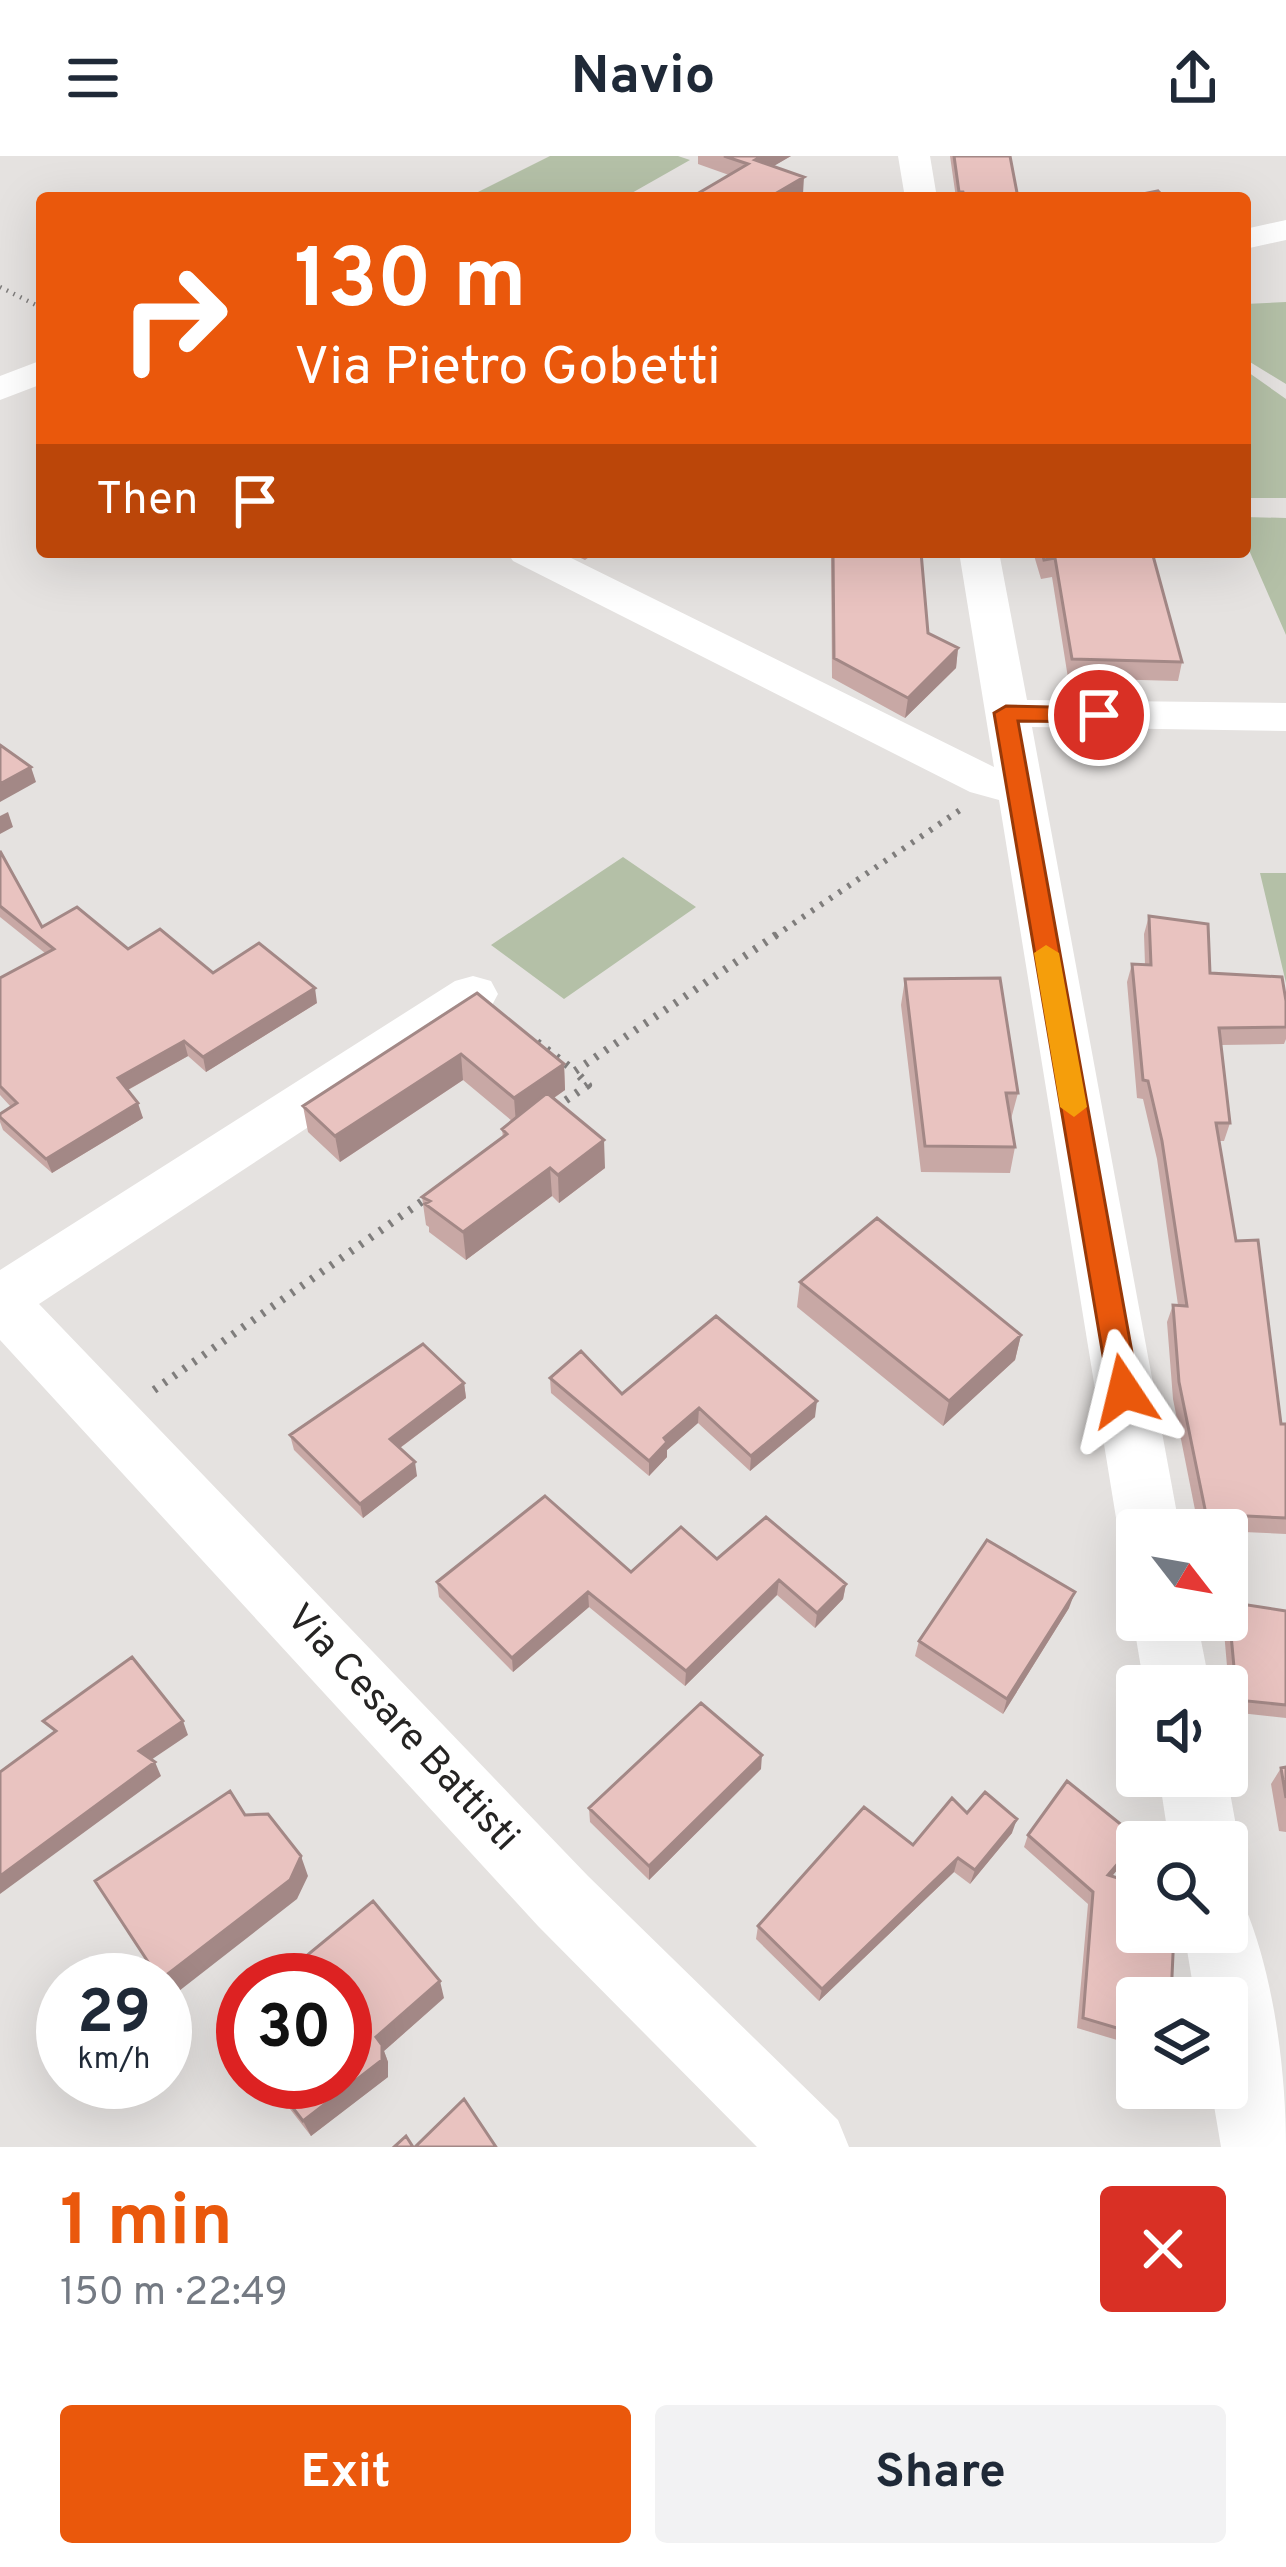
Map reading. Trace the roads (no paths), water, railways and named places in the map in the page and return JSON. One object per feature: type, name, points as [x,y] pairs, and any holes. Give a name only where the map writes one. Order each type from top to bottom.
[{"type":"street","points":[[914,156],[920,192]]},
{"type":"street","points":[[1251,238],[1286,230]]},
{"type":"street","points":[[0,389],[36,374]]},
{"type":"street","points":[[539,558],[986,782],[1017,789]]},
{"type":"street","points":[[980,558],[1145,1509]]},
{"type":"street","points":[[1006,713],[1286,717]]},
{"type":"street","points":[[0,1300],[473,994]]},
{"type":"street","name":"Via Cesare Battisti","points":[[0,1300],[563,1901],[811,2147]]},
{"type":"street","points":[[1224,1953],[1258,2147]]}]
